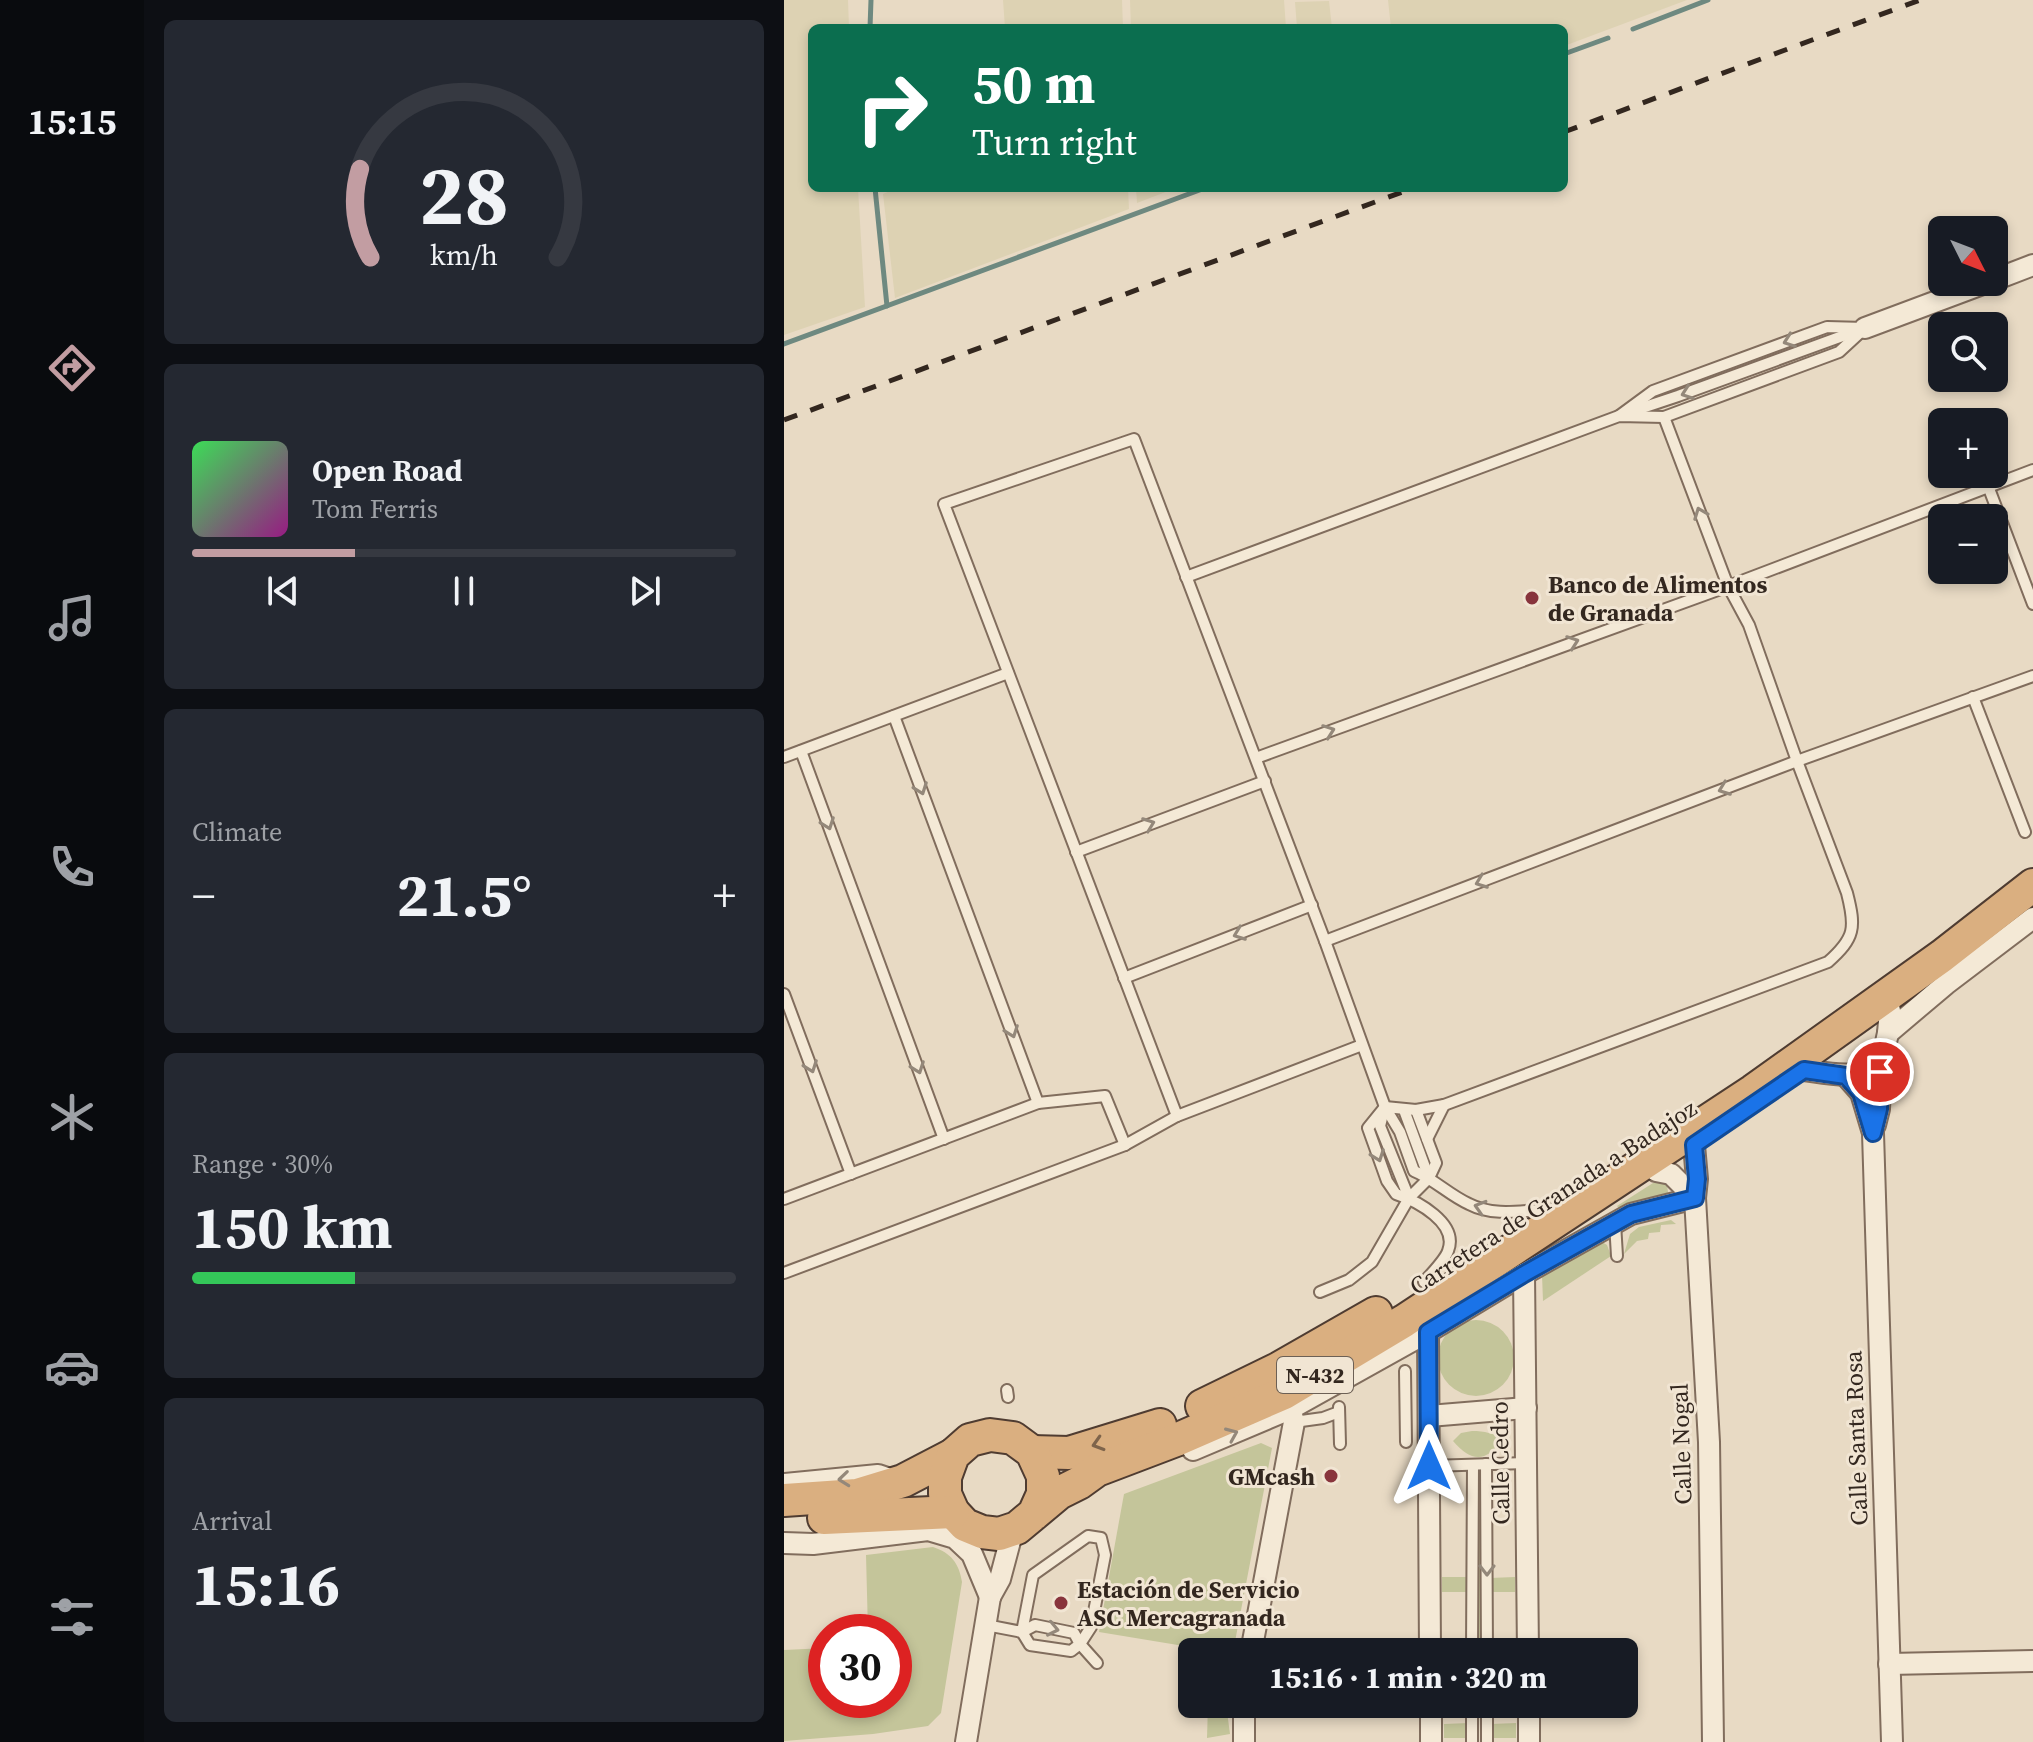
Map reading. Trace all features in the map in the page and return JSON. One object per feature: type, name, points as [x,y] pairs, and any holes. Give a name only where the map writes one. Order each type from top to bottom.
[{"type":"highway","name":"Carretera de Granada a Badajoz","points":[[1032,1452],[1069,1453],[1166,1423],[1278,1369],[1376,1313],[1538,1210],[1778,1048],[1924,944],[2029,846]]},
{"type":"highway","name":"Carretera de Granada a Badajoz","points":[[1024,1522],[1059,1493],[1097,1470],[1284,1393],[1404,1321],[1753,1091],[1942,956],[2033,885]]},
{"type":"highway","name":"N-432","points":[[784,1500],[857,1495],[903,1481],[953,1455],[970,1440],[990,1435],[1013,1438],[1032,1452]]},
{"type":"highway","points":[[784,1520],[953,1516],[982,1532],[999,1534],[1024,1522],[1043,1494],[1043,1476],[1032,1452]]},
{"type":"highway","points":[[953,1455],[945,1477],[945,1494],[953,1516]]},
{"type":"street","points":[[2008,275],[2033,265]]},
{"type":"street","points":[[1865,328],[1951,296]]},
{"type":"street","points":[[1888,1033],[2033,918]]},
{"type":"street","points":[[1580,1206],[1610,1201],[1804,1070],[1919,987],[1942,956]]},
{"type":"street","name":"Calle Santa Rosa","points":[[1873,1133],[1879,1109],[1881,1065],[1890,1010]]},
{"type":"street","points":[[1804,1070],[1846,1076],[1868,1073],[1881,1065]]},
{"type":"street","name":"Calle Santa Rosa","points":[[1846,1076],[1861,1093],[1873,1133],[1892,1742]]},
{"type":"street","name":"Calle Nogal","points":[[1694,1145],[1709,1442],[1713,1742]]},
{"type":"street","points":[[1656,1171],[1671,1174],[1695,1198]]},
{"type":"street","points":[[1079,1483],[1098,1483],[1292,1416],[1524,1274],[1631,1214],[1695,1198]]},
{"type":"street","name":"Calle Cedro","points":[[1524,1274],[1528,1638]]},
{"type":"street","points":[[1428,1332],[1430,1638]]},
{"type":"street","points":[[1429,1416],[1526,1408]]},
{"type":"street","points":[[1253,1638],[1292,1416]]},
{"type":"street","points":[[784,1484],[878,1475],[903,1481]]},
{"type":"street","points":[[784,1536],[839,1532],[953,1516],[985,1551],[990,1597],[966,1742],[959,1742]]},
{"type":"street","points":[[990,1597],[1024,1522]]},
{"type":"street","points":[[784,1543],[813,1544],[928,1530],[955,1538],[972,1554],[990,1597]]},
{"type":"street","points":[[1889,1664],[2033,1661]]},
{"type":"street","points":[[1244,1718],[1244,1742]]},
{"type":"street","points":[[1431,1718],[1431,1742]]},
{"type":"street","points":[[1529,1718],[1529,1742]]},
{"type":"lane","points":[[1186,577],[1865,328]]},
{"type":"lane","points":[[1619,416],[1664,417],[1839,352],[1865,328]]},
{"type":"lane","points":[[1385,1107],[1416,1110],[1444,1105],[1828,962],[1844,947],[1852,931],[1850,903],[1749,625],[1728,586],[1664,417]]},
{"type":"lane","points":[[1177,1116],[944,504],[1134,439],[1312,905],[1385,1107],[1400,1132],[1414,1171],[1470,1205],[1504,1214],[1538,1210]]},
{"type":"lane","points":[[2008,479],[2033,470]]},
{"type":"lane","points":[[1256,758],[1728,586],[1983,488]]},
{"type":"lane","points":[[1989,488],[2033,604]]},
{"type":"lane","points":[[784,757],[1008,673]]},
{"type":"lane","points":[[1325,941],[1797,761],[2033,676]]},
{"type":"lane","points":[[1973,697],[2029,846]]},
{"type":"lane","points":[[894,716],[1038,1103]]},
{"type":"lane","points":[[801,751],[944,1139]]},
{"type":"lane","points":[[1076,852],[1265,781]]},
{"type":"lane","points":[[1124,978],[1312,905]]},
{"type":"lane","points":[[784,994],[851,1174]]},
{"type":"lane","points":[[784,1273],[1125,1145],[1177,1116],[1362,1045]]},
{"type":"lane","points":[[784,1199],[1038,1103],[1105,1096],[1125,1145]]},
{"type":"lane","points":[[1427,1139],[1444,1105]]},
{"type":"lane","points":[[1385,1107],[1380,1126],[1409,1198],[1441,1219],[1450,1236],[1448,1251],[1424,1282]]},
{"type":"lane","points":[[1404,1110],[1429,1178]]},
{"type":"lane","points":[[1320,1292],[1349,1280],[1372,1262],[1409,1198],[1429,1178],[1436,1163],[1416,1110]]},
{"type":"lane","points":[[1615,1223],[1617,1256]]},
{"type":"lane","points":[[1405,1371],[1406,1442]]},
{"type":"lane","points":[[1292,1416],[1323,1418],[1339,1409],[1340,1444]]},
{"type":"lane","points":[[1429,1466],[1526,1463]]},
{"type":"lane","points":[[1486,1464],[1487,1638]]},
{"type":"lane","points":[[1472,1638],[1473,1465]]},
{"type":"lane","points":[[1088,1536],[1101,1538],[1105,1555],[1091,1627],[1080,1644],[1071,1651],[1030,1645],[1022,1632],[1033,1575],[1088,1536]]},
{"type":"lane","points":[[986,1625],[1022,1632],[1035,1625],[1074,1633],[1097,1663]]},
{"type":"lane","points":[[1472,1718],[1472,1742]]},
{"type":"lane","points":[[1487,1718],[1487,1742]]},
{"type":"shaded area","points":[[784,0],[848,0],[849,24],[808,24],[808,192],[858,192],[865,307],[784,335]]},
{"type":"shaded area","points":[[1003,0],[1122,0],[1123,24],[1005,24]]},
{"type":"shaded area","points":[[1130,0],[1284,0],[1286,24],[1131,24]]},
{"type":"shaded area","points":[[1388,0],[1687,0],[1568,45],[1568,24],[1391,24]]},
{"type":"shaded area","points":[[1329,1],[1332,24],[1297,24],[1295,2]]},
{"type":"shaded area","points":[[1128,192],[1129,209],[895,298],[883,194]]},
{"type":"shaded area","points":[[1136,192],[1166,192],[1137,203]]},
{"type":"green space","points":[[1659,1181],[1667,1185],[1665,1198],[1621,1211],[1617,1206],[1653,1183]]},
{"type":"green space","points":[[1671,1220],[1676,1224],[1661,1225],[1660,1232],[1649,1233],[1648,1239],[1637,1241],[1624,1254],[1630,1234],[1639,1227]]},
{"type":"green space","points":[[1602,1242],[1607,1245],[1611,1256],[1543,1301],[1542,1275]]},
{"type":"green space","points":[[1469,1320],[1483,1320],[1497,1326],[1508,1337],[1514,1358],[1511,1373],[1503,1385],[1483,1396],[1469,1396],[1455,1390],[1444,1379],[1438,1365],[1438,1351],[1444,1337],[1455,1326]]},
{"type":"green space","points":[[1461,1433],[1489,1433],[1504,1440],[1485,1456],[1472,1456],[1453,1441]]},
{"type":"green space","points":[[1261,1443],[1272,1448],[1236,1638],[1178,1638],[1178,1645],[1099,1632],[1124,1494]]},
{"type":"green space","points":[[1477,1519],[1480,1519],[1481,1638],[1477,1638]]},
{"type":"green space","points":[[933,1547],[945,1552],[959,1569],[962,1582],[941,1713],[928,1726],[784,1741],[784,1650],[808,1649],[808,1718],[912,1718],[912,1614],[868,1614],[866,1555]]},
{"type":"green space","points":[[1442,1577],[1467,1577],[1467,1592],[1442,1592]]},
{"type":"green space","points":[[1515,1577],[1515,1592],[1489,1592],[1490,1578]]},
{"type":"green space","points":[[1208,1718],[1228,1718],[1230,1734],[1207,1738]]},
{"type":"green space","points":[[1468,1723],[1469,1738],[1444,1738],[1444,1724]]},
{"type":"green space","points":[[1516,1723],[1516,1738],[1491,1738],[1491,1724]]},
{"type":"waterway","points":[[870,24],[871,0]]},
{"type":"waterway","points":[[1633,29],[1708,0]]},
{"type":"waterway","points":[[1568,53],[1608,38]]},
{"type":"waterway","points":[[875,192],[887,306]]},
{"type":"waterway","points":[[784,344],[1194,192]]},
{"type":"railway","points":[[1568,131],[1920,0]]},
{"type":"railway","points":[[784,420],[1402,192]]},
{"type":"place","name":"Banco de Alimentos de Granada","points":[[1532,598]]},
{"type":"place","name":"GMcash","points":[[1331,1476]]},
{"type":"place","name":"Estación de Servicio ASC Mercagranada","points":[[1061,1603]]},
{"type":"route","points":[[1429,1466],[1428,1332],[1631,1214],[1695,1198],[1694,1145],[1804,1070],[1846,1076],[1861,1093],[1873,1133],[1879,1109],[1880,1072]]}]
